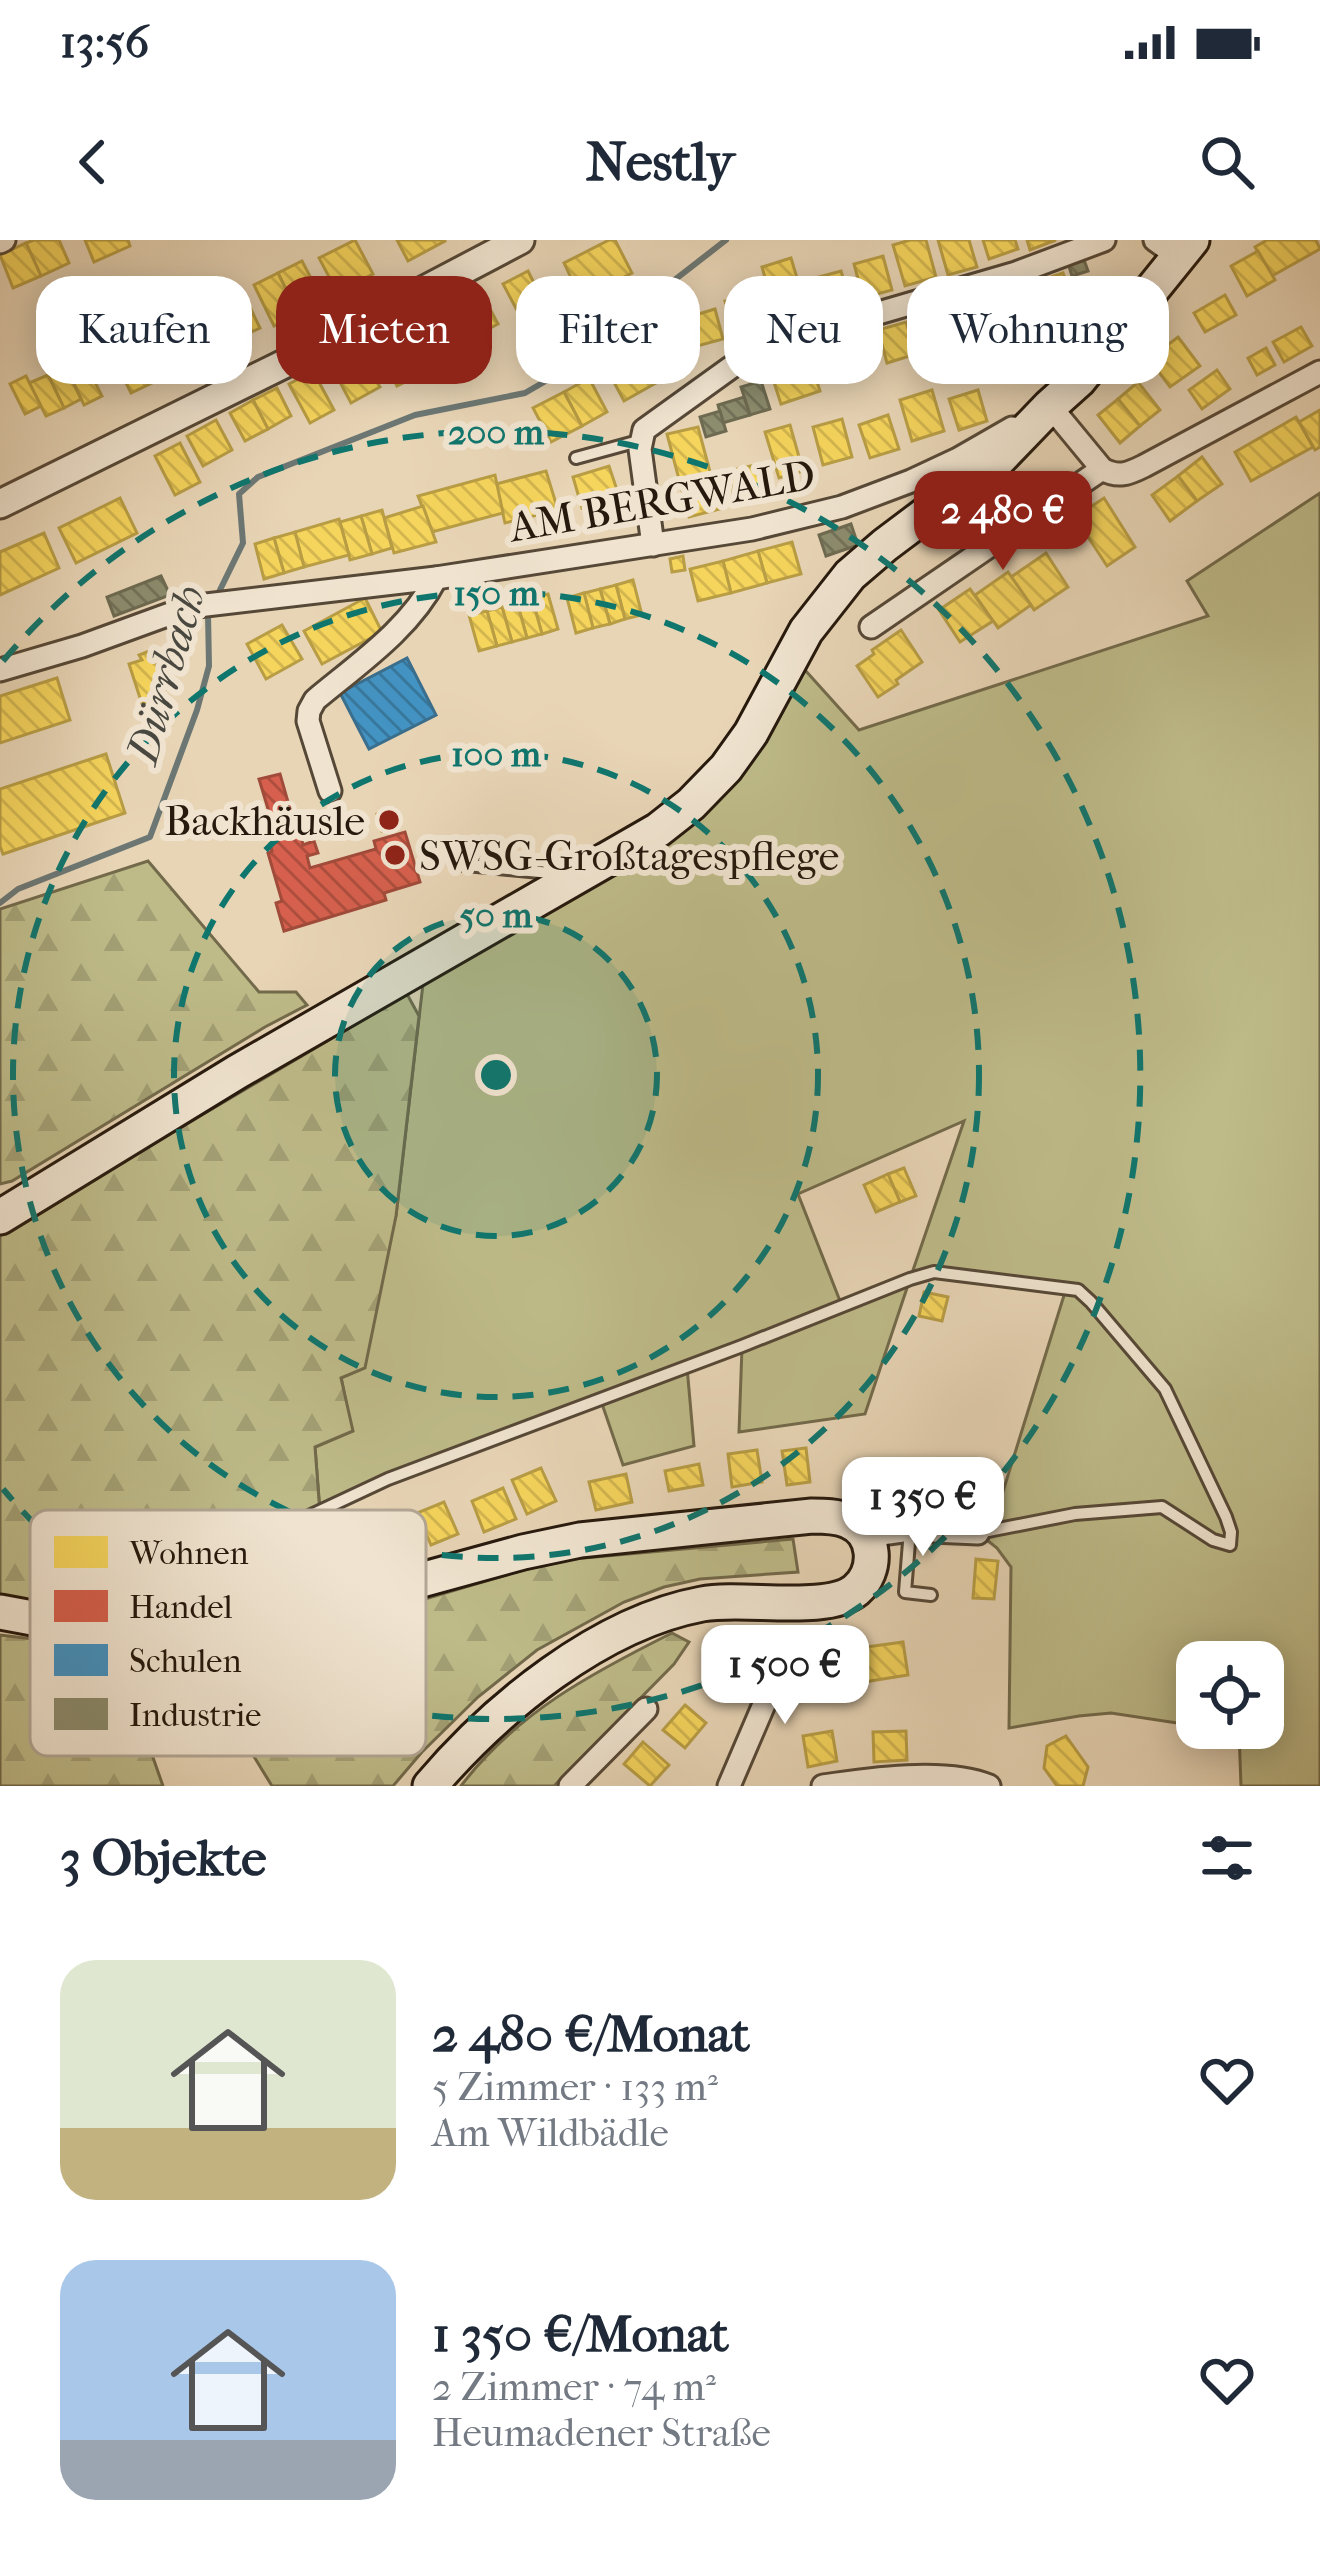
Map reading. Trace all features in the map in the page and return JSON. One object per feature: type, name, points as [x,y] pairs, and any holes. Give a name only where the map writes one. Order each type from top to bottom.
[{"type":"main road","points":[[0,1216],[237,1072],[658,830],[691,804],[751,733],[806,631],[850,575],[973,481],[1039,418],[1066,368],[1172,245]]},
{"type":"main road","points":[[426,1579],[580,1540],[812,1516],[847,1520],[866,1536],[872,1556],[868,1575],[854,1592],[830,1602],[708,1602],[634,1624],[588,1650],[498,1716],[430,1786]]},
{"type":"main road","points":[[0,1612],[30,1618]]},
{"type":"street","points":[[0,503],[273,370],[520,240]]},
{"type":"street","points":[[653,545],[640,449],[644,430],[758,348],[1016,273],[1104,240]]},
{"type":"street","points":[[1039,418],[1114,476],[1129,473],[1320,372]]},
{"type":"street","name":"AM BERGWALD","points":[[0,670],[189,607],[436,578],[752,529],[842,507],[911,481],[1039,418]]},
{"type":"street","points":[[871,627],[1102,470]]},
{"type":"street","points":[[330,791],[309,711],[411,616],[436,578]]},
{"type":"street","points":[[866,1536],[910,1530],[979,1533]]},
{"type":"street","points":[[729,1786],[789,1646]]},
{"type":"street","points":[[570,1786],[646,1709]]},
{"type":"street","points":[[823,1786],[916,1777],[975,1780],[989,1786]]},
{"type":"lane","points":[[576,458],[642,440]]},
{"type":"lane","points":[[456,864],[579,876]]},
{"type":"lane","points":[[322,1510],[388,1479],[910,1279],[934,1273],[1078,1290],[1165,1389],[1232,1532],[1230,1545],[1213,1540],[1162,1507],[1076,1514],[979,1533]]},
{"type":"lane","points":[[910,1530],[905,1592],[932,1595]]},
{"type":"green space","points":[[1320,493],[1320,1786],[1241,1786],[1240,1749],[1284,1749],[1284,1641],[1176,1641],[1176,1723],[1111,1713],[1009,1728],[1011,1567],[978,1533],[991,1530],[1066,1289],[934,1272],[910,1279],[865,1414],[739,1432],[742,1347],[687,1367],[694,1446],[623,1465],[600,1398],[320,1510],[315,1447],[352,1431],[341,1377],[396,1216],[423,984],[568,899],[774,722],[805,670],[859,730],[1208,616],[1187,581]],"holes":[[[964,1121],[910,1279],[842,1306],[798,1194]]]},
{"type":"green space","points":[[148,861],[259,992],[296,992],[307,1005],[0,1184],[0,909]]},
{"type":"green space","points":[[407,994],[419,1016],[396,1216],[365,1368],[341,1378],[353,1431],[315,1447],[320,1510],[30,1510],[30,1601],[0,1595],[0,1234]]},
{"type":"green space","points":[[793,1539],[798,1572],[700,1579],[624,1602],[537,1650],[478,1697],[426,1748],[426,1599],[573,1559]]},
{"type":"green space","points":[[672,1633],[689,1642],[674,1664],[554,1786],[461,1786],[506,1737],[557,1697]]},
{"type":"green space","points":[[0,1635],[30,1639],[30,1756],[152,1756],[163,1786],[0,1786]]},
{"type":"green space","points":[[254,1756],[419,1756],[393,1786],[272,1786]]},
{"type":"building: Wohnen","points":[[59,240],[69,263],[41,276],[26,243]]},
{"type":"building: Wohnen","points":[[85,240],[128,240],[130,246],[94,262]]},
{"type":"building: Wohnen","points":[[355,240],[373,274],[329,276],[319,258]]},
{"type":"building: Wohnen","points":[[397,240],[445,240],[445,241],[408,261]]},
{"type":"building: Wohnen","points":[[615,240],[632,273],[570,276],[564,263]]},
{"type":"building: Wohnen","points":[[926,240],[936,276],[907,276],[905,286],[893,245]]},
{"type":"building: Wohnen","points":[[938,240],[969,240],[977,267],[948,275]]},
{"type":"building: Wohnen","points":[[983,240],[1015,240],[1018,249],[989,259]]},
{"type":"building: Wohnen","points":[[1027,240],[1056,240],[1030,250]]},
{"type":"building: Wohnen","points":[[1267,240],[1316,240],[1320,249],[1272,276],[1255,247]]},
{"type":"building: Wohnen","points":[[26,243],[41,276],[13,288],[0,255]]},
{"type":"building: Wohnen","points":[[1258,251],[1275,280],[1247,296],[1231,266]]},
{"type":"building: Wohnen","points":[[883,256],[892,290],[883,292],[883,276],[857,276],[854,264]]},
{"type":"building: Wohnen","points":[[791,258],[796,276],[764,276],[762,267]]},
{"type":"building: Wohnen","points":[[302,261],[310,276],[279,276]]},
{"type":"building: Wohnen","points":[[278,273],[276,325],[274,326],[254,285]]},
{"type":"building: Wohnen","points":[[516,277],[516,308],[503,284]]},
{"type":"building: Wohnen","points":[[1225,295],[1236,315],[1205,332],[1194,313]]},
{"type":"building: Wohnen","points":[[715,309],[723,339],[700,345],[700,314]]},
{"type":"building: Wohnen","points":[[906,322],[907,357],[887,363],[883,329]]},
{"type":"building: Wohnen","points":[[1301,327],[1312,346],[1284,362],[1273,342]]},
{"type":"building: Wohnen","points":[[1178,337],[1200,366],[1170,387],[1168,384],[1169,344]]},
{"type":"building: Wohnen","points":[[1266,348],[1275,365],[1257,375],[1248,358]]},
{"type":"building: Wohnen","points":[[1217,370],[1230,389],[1202,409],[1189,390]]},
{"type":"building: Wohnen","points":[[26,376],[41,406],[25,414],[10,384]]},
{"type":"building: Wohnen","points":[[29,383],[52,384],[64,408],[46,416]]},
{"type":"building: Wohnen","points":[[52,384],[74,384],[81,399],[64,408]]},
{"type":"building: Wohnen","points":[[74,384],[96,384],[102,396],[84,405]]},
{"type":"building: Wohnen","points":[[126,384],[150,384],[131,393]]},
{"type":"building: Wohnen","points":[[289,384],[320,384],[334,410],[310,423]]},
{"type":"building: Wohnen","points":[[341,384],[378,384],[380,387],[351,403]]},
{"type":"building: Wohnen","points":[[578,384],[592,384],[607,412],[582,426],[564,392]]},
{"type":"building: Wohnen","points":[[615,384],[654,384],[624,401]]},
{"type":"building: Wohnen","points":[[775,384],[818,384],[820,391],[781,404]]},
{"type":"building: Wohnen","points":[[1140,384],[1160,410],[1140,426],[1118,399]]},
{"type":"building: Wohnen","points":[[277,388],[291,416],[268,429],[253,400]]},
{"type":"building: Wohnen","points":[[932,390],[944,431],[912,441],[900,400]]},
{"type":"building: Wohnen","points":[[978,390],[987,421],[959,430],[949,399]]},
{"type":"building: Wohnen","points":[[564,392],[582,426],[551,442],[533,408]]},
{"type":"building: Wohnen","points":[[1118,399],[1140,426],[1120,443],[1098,415]]},
{"type":"building: Wohnen","points":[[253,400],[268,429],[245,441],[230,413]]},
{"type":"building: Wohnen","points":[[1320,410],[1320,447],[1315,450],[1299,422]]},
{"type":"building: Wohnen","points":[[888,415],[899,449],[870,458],[859,425]]},
{"type":"building: Wohnen","points":[[1296,417],[1313,447],[1251,481],[1235,452]]},
{"type":"building: Wohnen","points":[[842,419],[852,457],[823,465],[813,427]]},
{"type":"building: Wohnen","points":[[216,420],[232,450],[203,466],[187,436]]},
{"type":"building: Wohnen","points":[[790,425],[803,471],[779,478],[765,432]]},
{"type":"building: Wohnen","points":[[698,427],[720,509],[689,517],[667,434]]},
{"type":"building: Wohnen","points":[[180,443],[200,482],[175,495],[155,456]]},
{"type":"building: Wohnen","points":[[1202,457],[1222,484],[1197,501],[1178,476]]},
{"type":"building: Wohnen","points":[[759,464],[766,497],[735,504],[729,471]]},
{"type":"building: Wohnen","points":[[609,466],[619,496],[582,508],[573,477]]},
{"type":"building: Wohnen","points":[[546,471],[558,510],[505,523],[496,484]]},
{"type":"building: Wohnen","points":[[495,475],[503,513],[432,532],[418,496]]},
{"type":"building: Wohnen","points":[[1178,476],[1197,501],[1170,521],[1152,495]]},
{"type":"building: Wohnen","points":[[120,498],[137,533],[76,563],[59,528]]},
{"type":"building: Wohnen","points":[[1104,498],[1135,547],[1107,566],[1075,517]]},
{"type":"building: Wohnen","points":[[423,506],[436,542],[394,553],[384,518]]},
{"type":"building: Wohnen","points":[[382,510],[392,548],[372,554],[361,516]]},
{"type":"building: Wohnen","points":[[361,516],[372,554],[350,560],[340,522]]},
{"type":"building: Wohnen","points":[[339,519],[349,555],[304,567],[295,532]]},
{"type":"building: Wohnen","points":[[295,532],[304,567],[284,573],[274,538]]},
{"type":"building: Wohnen","points":[[44,533],[59,568],[0,595],[0,552]]},
{"type":"building: Wohnen","points":[[274,538],[284,573],[264,579],[255,544]]},
{"type":"building: Wohnen","points":[[792,542],[801,574],[767,583],[758,551]]},
{"type":"building: Wohnen","points":[[758,551],[767,583],[731,593],[723,561]]},
{"type":"building: Wohnen","points":[[1046,553],[1068,587],[1034,610],[1011,577]]},
{"type":"building: Wohnen","points":[[683,556],[685,570],[672,572],[670,559]]},
{"type":"building: Wohnen","points":[[723,561],[731,593],[698,601],[690,569]]},
{"type":"building: Wohnen","points":[[1008,572],[1031,605],[998,628],[975,595]]},
{"type":"building: Wohnen","points":[[633,580],[642,615],[625,619],[616,585]]},
{"type":"building: Wohnen","points":[[616,585],[625,619],[610,624],[600,589]]},
{"type":"building: Wohnen","points":[[600,589],[610,624],[593,628],[584,593]]},
{"type":"building: Wohnen","points":[[970,589],[993,621],[960,642],[939,610]]},
{"type":"building: Wohnen","points":[[584,593],[593,628],[576,633],[567,598]]},
{"type":"building: Wohnen","points":[[548,594],[558,629],[542,634],[532,598]]},
{"type":"building: Wohnen","points":[[365,598],[382,632],[322,664],[304,631]]},
{"type":"building: Wohnen","points":[[532,598],[542,634],[527,638],[517,602]]},
{"type":"building: Wohnen","points":[[517,602],[527,638],[512,642],[502,607]]},
{"type":"building: Wohnen","points":[[502,607],[512,642],[497,646],[487,611]]},
{"type":"building: Wohnen","points":[[487,611],[497,646],[479,651],[469,615]]},
{"type":"building: Wohnen","points":[[282,625],[302,659],[266,679],[247,644]]},
{"type":"building: Wohnen","points":[[901,630],[922,662],[878,697],[857,666]]},
{"type":"building: Wohnen","points":[[152,650],[165,690],[142,704],[129,664]]},
{"type":"building: Wohnen","points":[[57,678],[70,720],[0,743],[0,696]]},
{"type":"building: Wohnen","points":[[106,754],[125,813],[3,854],[0,789]]},
{"type":"building: Wohnen","name":"Backhäusle","points":[[395,809],[400,825],[382,831],[377,814]]},
{"type":"building: Wohnen","points":[[904,1168],[916,1196],[900,1202],[888,1174]]},
{"type":"building: Wohnen","points":[[888,1174],[900,1202],[876,1212],[864,1185]]},
{"type":"building: Wohnen","points":[[924,1292],[948,1297],[942,1321],[919,1316]]},
{"type":"building: Wohnen","points":[[806,1448],[810,1482],[787,1485],[782,1451]]},
{"type":"building: Wohnen","points":[[757,1450],[762,1482],[732,1487],[728,1454]]},
{"type":"building: Wohnen","points":[[865,1462],[890,1471],[881,1499],[855,1490]]},
{"type":"building: Wohnen","points":[[699,1464],[703,1485],[669,1491],[665,1471]]},
{"type":"building: Wohnen","points":[[541,1468],[556,1501],[527,1514],[512,1480]]},
{"type":"building: Wohnen","points":[[905,1472],[933,1480],[926,1506],[898,1499]]},
{"type":"building: Wohnen","points":[[626,1474],[632,1502],[596,1510],[589,1482]]},
{"type":"building: Wohnen","points":[[949,1482],[977,1489],[970,1516],[943,1509]]},
{"type":"building: Wohnen","points":[[503,1488],[516,1519],[484,1532],[472,1501]]},
{"type":"building: Wohnen","points":[[444,1502],[458,1534],[431,1545],[424,1510]]},
{"type":"building: Wohnen","points":[[976,1559],[998,1561],[994,1599],[973,1598]]},
{"type":"building: Wohnen","points":[[903,1642],[908,1675],[864,1682],[859,1648]]},
{"type":"building: Wohnen","points":[[846,1651],[849,1676],[815,1681],[811,1657]]},
{"type":"building: Wohnen","points":[[685,1705],[706,1723],[685,1748],[663,1730]]},
{"type":"building: Wohnen","points":[[832,1731],[837,1761],[808,1767],[803,1736]]},
{"type":"building: Wohnen","points":[[906,1731],[907,1760],[874,1762],[873,1732]]},
{"type":"building: Wohnen","points":[[1066,1736],[1088,1767],[1083,1786],[1057,1786],[1044,1768],[1047,1746]]},
{"type":"building: Wohnen","points":[[643,1742],[669,1765],[650,1786],[624,1764]]},
{"type":"building: Handel","points":[[280,774],[298,837],[303,845],[314,841],[318,853],[307,856],[310,868],[376,849],[374,841],[405,832],[420,882],[384,893],[386,900],[284,931],[276,903],[282,901],[268,853],[270,844],[278,842],[259,779]]},
{"type":"building: Schulen","points":[[407,658],[436,715],[369,749],[340,693]]},
{"type":"building: Industrie","points":[[1083,257],[1088,271],[1072,276],[1068,263]]},
{"type":"building: Industrie","points":[[762,384],[770,409],[750,415],[741,387]]},
{"type":"building: Industrie","points":[[744,397],[750,415],[723,423],[718,405]]},
{"type":"building: Industrie","points":[[720,411],[726,431],[706,437],[700,417]]},
{"type":"building: Industrie","points":[[851,524],[858,545],[826,556],[819,535]]},
{"type":"building: Industrie","points":[[161,576],[170,595],[114,616],[107,597]]},
{"type":"waterway","name":"Dürrbach","points":[[217,596],[243,543],[239,494],[258,477],[415,415],[525,393],[587,357],[650,299],[726,240]]},
{"type":"waterway","name":"Dürrbach","points":[[0,903],[18,889],[150,837],[209,666],[211,608]]},
{"type":"place","name":"Backhäusle","points":[[389,820]]},
{"type":"place","name":"SWSG-Großtagespflege","points":[[395,855]]}]
